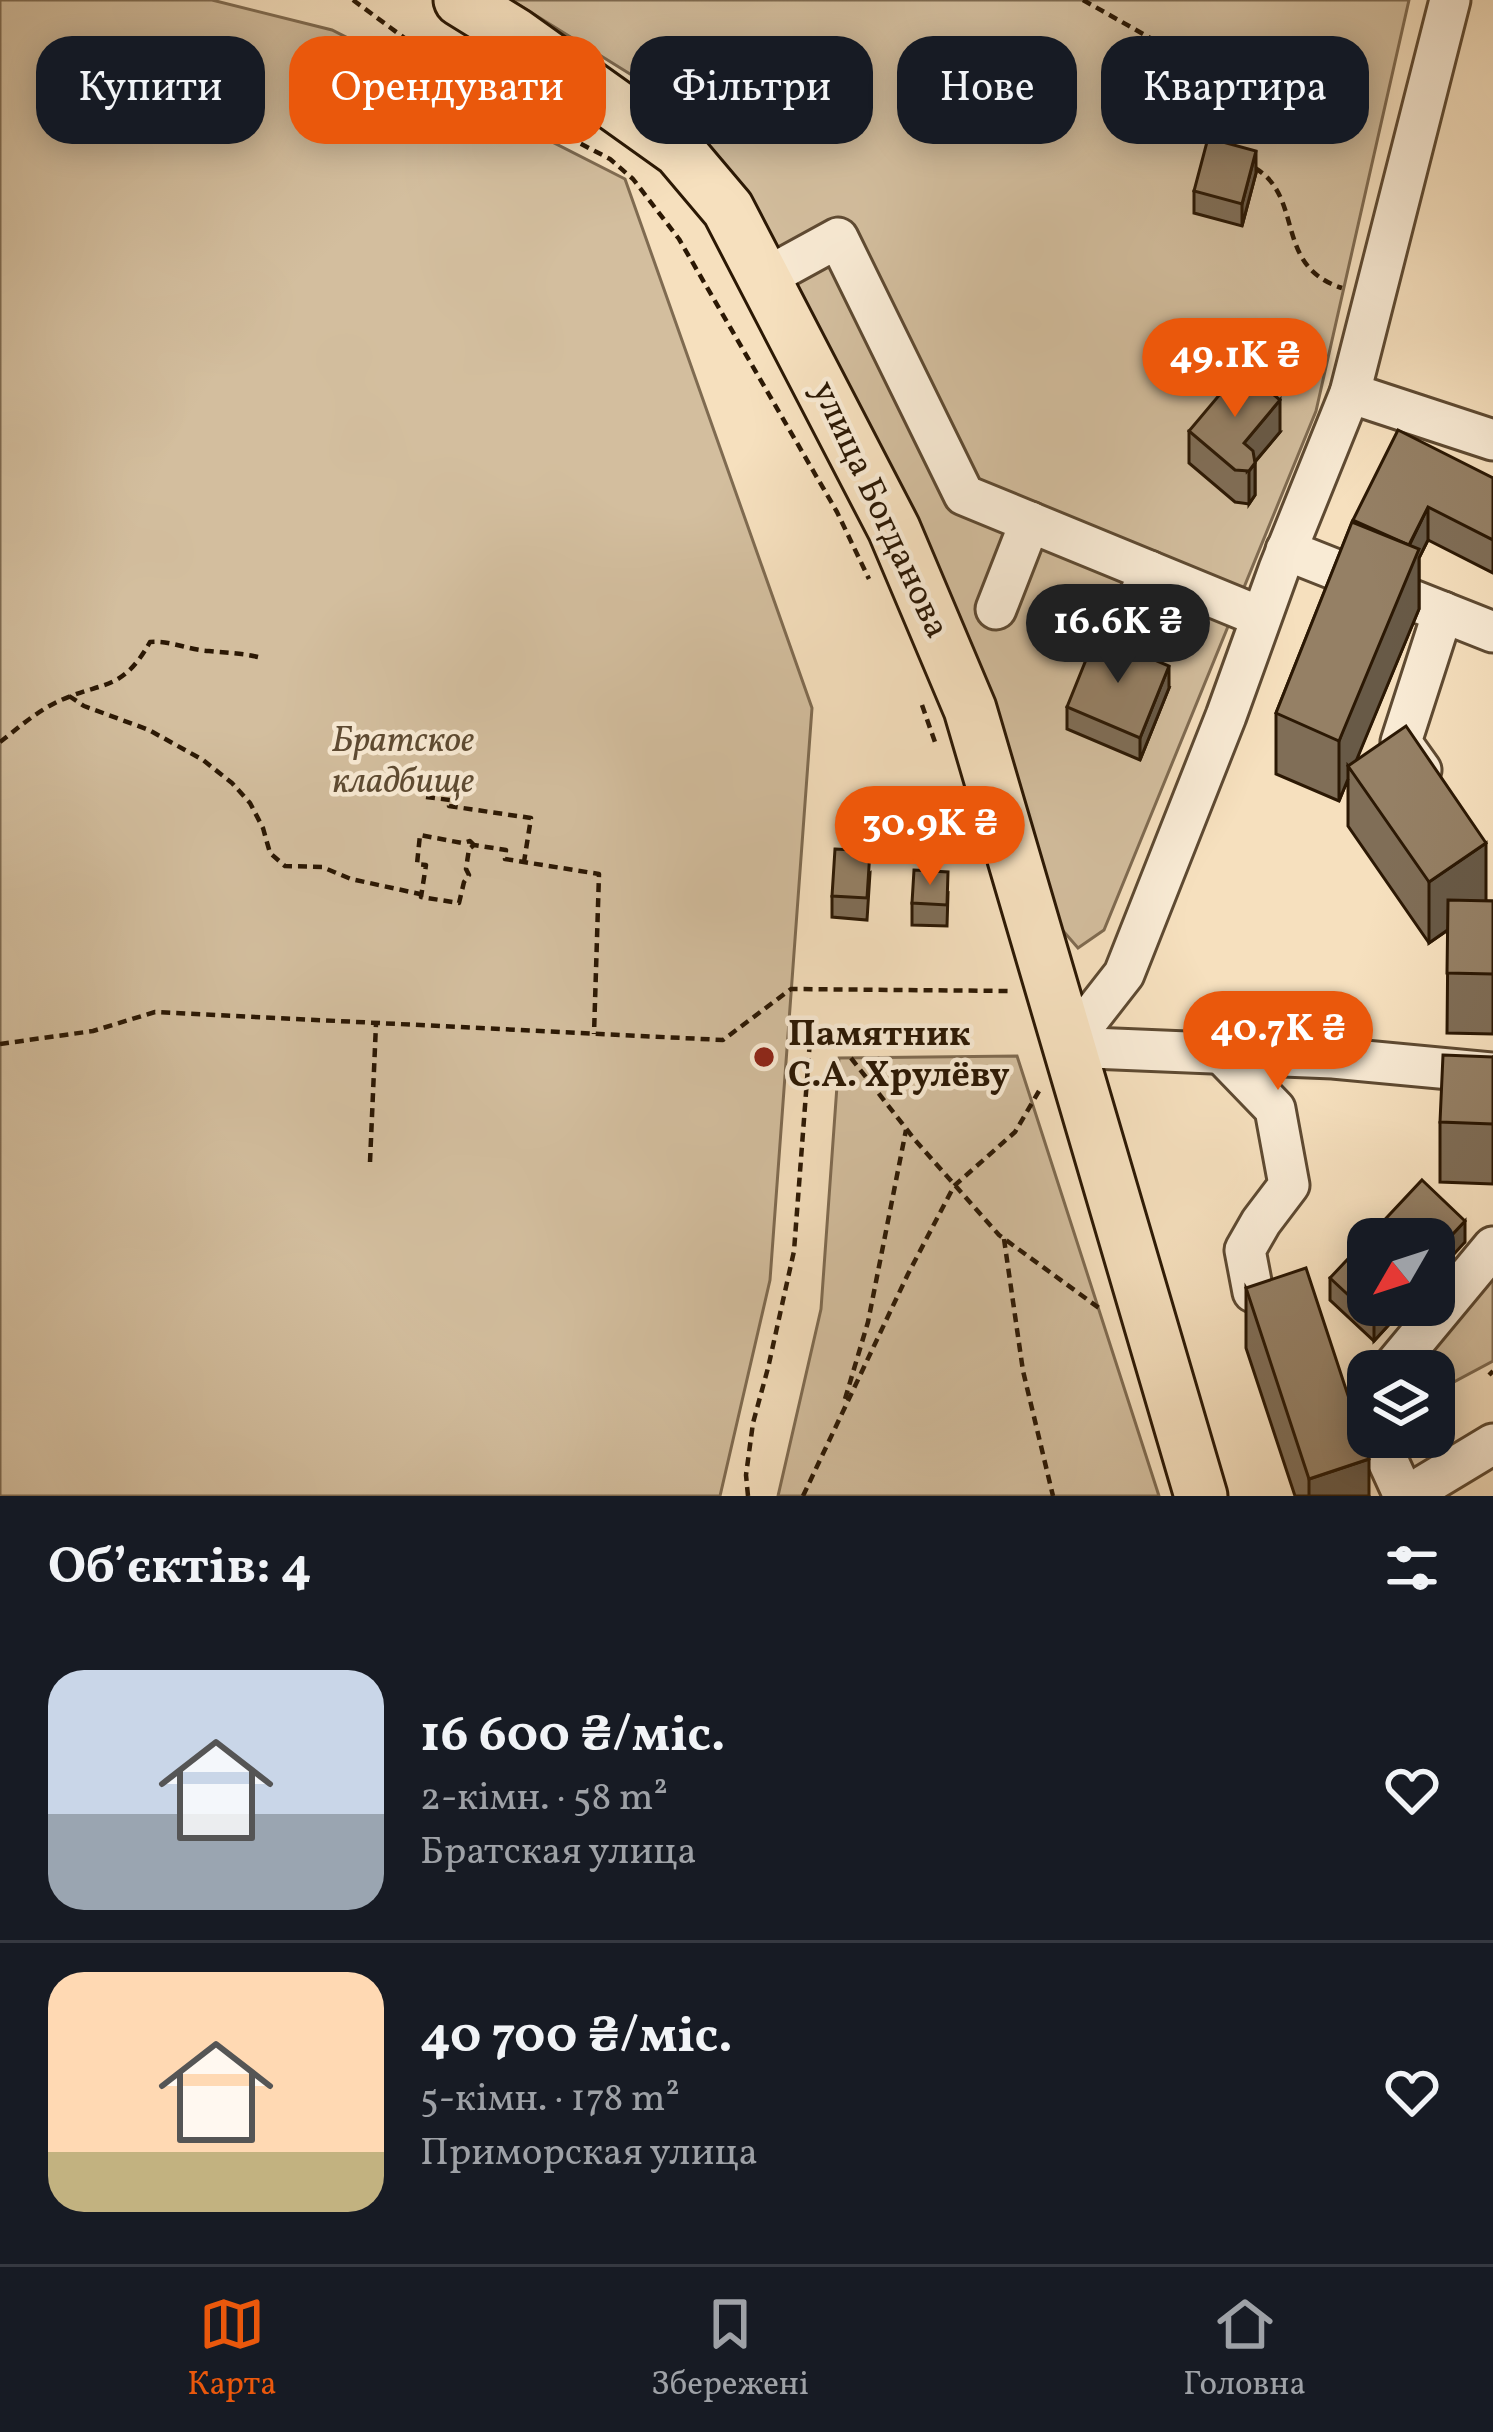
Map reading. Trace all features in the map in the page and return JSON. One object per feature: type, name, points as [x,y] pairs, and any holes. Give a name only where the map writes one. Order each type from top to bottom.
[{"type":"main road","name":"улица Богданова","points":[[460,0],[679,151],[728,208],[894,530],[970,709],[1201,1496]]},
{"type":"street","points":[[1067,1048],[1124,974],[1350,393],[1450,0]]},
{"type":"street","points":[[765,278],[838,238],[964,495],[1262,616]]},
{"type":"street","points":[[1350,393],[1493,440]]},
{"type":"street","points":[[996,609],[1030,522]]},
{"type":"street","points":[[1286,550],[1493,632]]},
{"type":"street","points":[[1119,648],[1149,571]]},
{"type":"street","points":[[1441,798],[1402,742],[1443,612]]},
{"type":"street","points":[[1067,1048],[1333,1058],[1493,1073]]},
{"type":"street","points":[[1220,1054],[1275,1109],[1289,1185],[1245,1250],[1253,1292]]},
{"type":"street","points":[[1407,1350],[1493,1247]]},
{"type":"street","points":[[1421,1496],[1425,1485],[1493,1444]]},
{"type":"street","points":[[1387,1458],[1404,1496]]},
{"type":"path","points":[[353,0],[446,68],[610,158],[633,179],[679,239],[837,512],[876,595]]},
{"type":"path","points":[[1083,0],[1147,36]]},
{"type":"path","points":[[1246,162],[1268,175],[1278,190],[1307,268],[1323,282],[1375,299]]},
{"type":"path","points":[[0,742],[38,712],[127,675],[150,642],[258,657]]},
{"type":"path","points":[[69,696],[190,751],[232,783],[250,803],[270,853],[285,866],[322,867],[351,879],[422,894]]},
{"type":"path","points":[[920,700],[936,743]]},
{"type":"path","points":[[426,797],[450,800],[449,806],[531,818],[524,862]]},
{"type":"path","points":[[474,845],[469,849],[466,869],[470,875],[460,904],[421,897],[426,865],[417,864],[420,835],[506,850],[505,859],[599,874],[594,1034]]},
{"type":"path","points":[[0,1043],[92,1031],[155,1012],[723,1040],[791,989],[1052,992]]},
{"type":"path","points":[[370,1162],[376,1024]]},
{"type":"path","points":[[748,1496],[753,1423],[794,1251],[811,1027]]},
{"type":"path","points":[[851,1058],[953,1186],[1004,1238],[1099,1307]]},
{"type":"path","points":[[802,1496],[953,1186],[1015,1132],[1044,1080],[1050,1101]]},
{"type":"path","points":[[840,1415],[873,1302],[906,1130]]},
{"type":"path","points":[[1004,1238],[1024,1371],[1053,1496]]},
{"type":"green space","name":"Братское кладбище","points":[[0,0],[212,0],[344,36],[289,36],[289,144],[556,144],[625,179],[812,708],[770,1280],[720,1496],[0,1496]]},
{"type":"green space","points":[[511,0],[1409,0],[1316,411],[1104,930],[1078,948],[1058,925],[781,272],[708,144],[873,144],[873,36],[630,36],[630,74],[606,59],[606,36],[569,36]]},
{"type":"green space","points":[[1017,1056],[1159,1496],[778,1496],[821,1309],[839,1058]]},
{"type":"green space","points":[[1493,1269],[1493,1361],[1455,1381],[1455,1350],[1427,1350],[1447,1326],[1455,1326],[1455,1316]]},
{"type":"building","points":[[1206,144],[1256,151],[1242,204],[1194,191]]},
{"type":"building","points":[[1242,368],[1280,400],[1244,443],[1253,451],[1255,463],[1249,471],[1235,470],[1189,431]]},
{"type":"building","points":[[1398,430],[1493,478],[1493,540],[1428,507],[1409,545],[1353,520]]},
{"type":"building","points":[[1352,522],[1419,549],[1339,741],[1276,713]]},
{"type":"building","points":[[1096,635],[1169,666],[1140,738],[1067,707]]},
{"type":"building","points":[[1406,726],[1486,843],[1429,882],[1348,766]]},
{"type":"building","points":[[835,849],[870,851],[867,898],[832,896]]},
{"type":"building","points":[[914,870],[948,872],[947,905],[912,903]]},
{"type":"building","points":[[1448,900],[1493,901],[1493,974],[1447,973]]},
{"type":"building","points":[[1443,1055],[1493,1057],[1493,1124],[1440,1122]]},
{"type":"building","points":[[1422,1180],[1465,1221],[1455,1232],[1455,1218],[1386,1218]]},
{"type":"building","points":[[1347,1260],[1347,1294],[1330,1278]]},
{"type":"building","points":[[1306,1268],[1347,1392],[1347,1458],[1369,1459],[1309,1479],[1246,1288]]},
{"type":"place","name":"Памятник С.А. Хрулёву","points":[[764,1057]]}]
